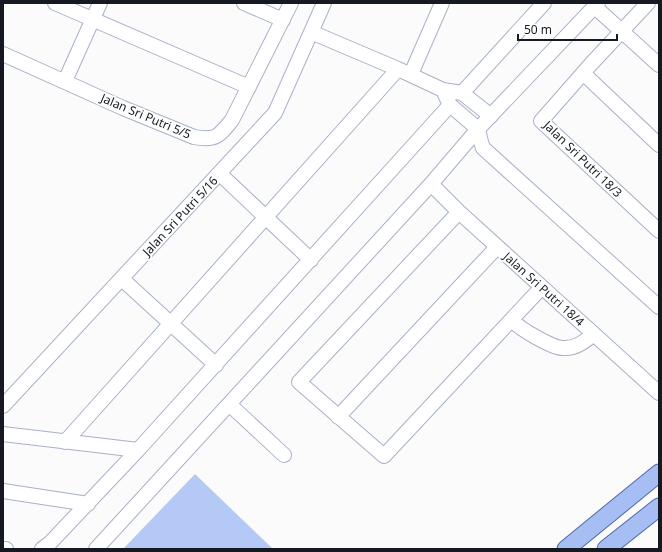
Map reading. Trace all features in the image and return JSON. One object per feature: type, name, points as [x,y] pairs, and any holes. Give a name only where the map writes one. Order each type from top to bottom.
[{"type":"main road","points":[[566,549],[659,473]]},
{"type":"main road","points":[[606,549],[659,507]]},
{"type":"street","points":[[55,3],[249,87]]},
{"type":"street","points":[[65,81],[100,3]]},
{"type":"street","points":[[244,3],[283,20]]},
{"type":"street","name":"Jalan Sri Putri 5/5","points":[[3,54],[123,108],[194,137],[213,138],[222,132],[232,120],[291,3]]},
{"type":"street","name":"Jalan Sri Putri 5/16","points":[[3,406],[275,113],[324,3]]},
{"type":"street","points":[[65,442],[265,217],[404,71],[442,3]]},
{"type":"street","points":[[462,93],[544,3]]},
{"type":"street","name":"Jalan Sri Putri 18/3","points":[[648,3],[541,121],[659,231]]},
{"type":"street","points":[[96,549],[431,184],[478,129],[596,5],[659,65]]},
{"type":"street","points":[[311,32],[404,71],[444,90],[462,93],[491,116]]},
{"type":"street","points":[[583,73],[659,145]]},
{"type":"street","points":[[444,90],[450,105],[478,129],[480,142],[483,148],[659,307]]},
{"type":"street","points":[[46,546],[88,504],[216,365],[450,105]]},
{"type":"street","points":[[220,174],[311,260]]},
{"type":"street","name":"Jalan Sri Putri 18/4","points":[[431,184],[459,212],[659,393]]},
{"type":"street","points":[[459,212],[299,382],[384,456],[542,288]]},
{"type":"street","points":[[338,417],[497,246]]},
{"type":"street","points":[[122,278],[216,365]]},
{"type":"street","points":[[512,320],[520,328],[560,348],[577,346],[585,342],[594,334]]},
{"type":"street","points":[[229,404],[284,455]]},
{"type":"street","points":[[3,434],[138,450]]},
{"type":"street","points":[[3,491],[88,504]]},
{"type":"shaded area","points":[[195,474],[273,549],[123,549]]}]
